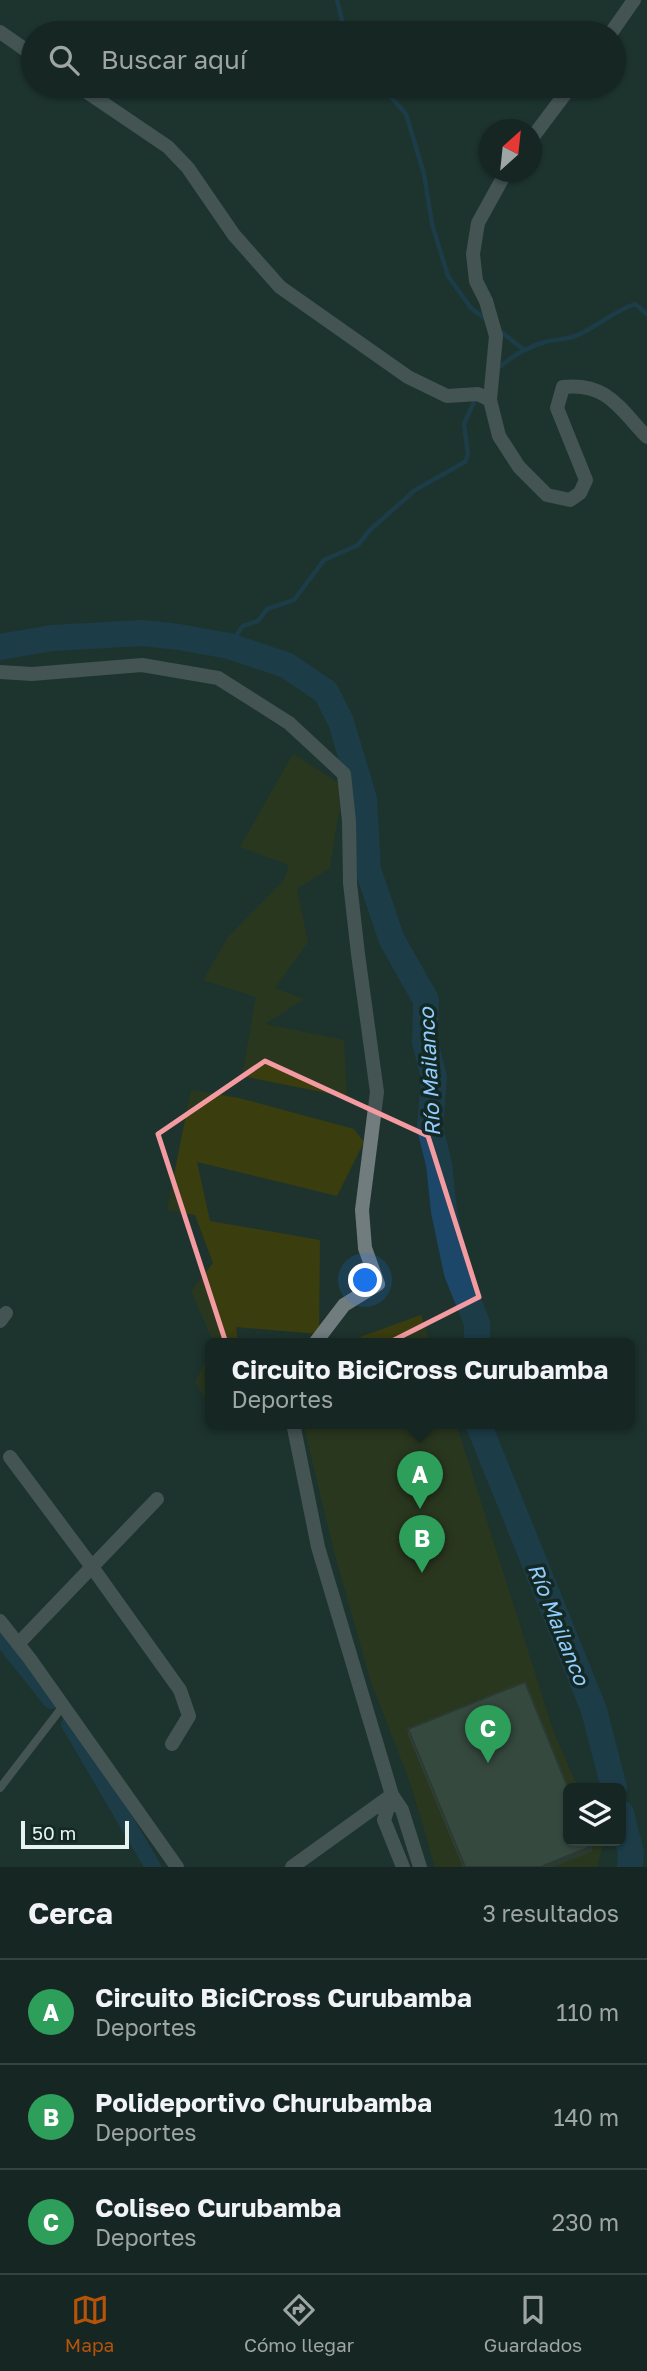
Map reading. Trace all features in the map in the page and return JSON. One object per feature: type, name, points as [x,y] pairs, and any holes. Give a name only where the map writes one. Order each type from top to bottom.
[{"type":"street","points":[[620,21],[635,0]]},
{"type":"street","points":[[0,32],[21,47]]},
{"type":"street","points":[[96,98],[168,147],[188,168],[234,235],[280,288],[408,377],[447,396],[478,394],[491,400]]},
{"type":"street","points":[[542,124],[562,98]]},
{"type":"street","points":[[501,182],[478,223],[473,254],[476,281],[486,301],[496,336],[491,400],[499,436],[519,467],[547,495],[570,500],[580,492],[586,480],[557,408],[563,387],[580,385],[604,392],[647,437]]},
{"type":"street","points":[[0,672],[32,674],[142,665],[218,678],[289,723],[344,774],[349,821],[350,883],[377,1092],[362,1210],[365,1248],[378,1284],[344,1306],[319,1338]]},
{"type":"street","points":[[294,1429],[318,1547],[392,1795],[402,1810],[420,1867]]},
{"type":"street","points":[[10,1457],[180,1690],[189,1716],[172,1744]]},
{"type":"street","points":[[18,1644],[157,1499]]},
{"type":"street","points":[[0,1621],[177,1867]]},
{"type":"street","points":[[292,1867],[392,1795]]},
{"type":"street","points":[[392,1795],[384,1820],[403,1867]]},
{"type":"lane","points":[[0,1788],[63,1706]]},
{"type":"highlighted area","points":[[265,1061],[428,1136],[479,1297],[333,1371],[226,1343],[158,1134]]},
{"type":"green space","points":[[293,754],[343,786],[330,868],[297,889],[308,942],[275,988],[304,999],[265,1024],[344,1040],[347,1097],[242,1076],[256,997],[203,980],[228,937],[284,880],[289,865],[240,847]]},
{"type":"green space","points":[[191,1090],[239,1098],[354,1129],[364,1142],[337,1196],[197,1162],[210,1221],[320,1240],[319,1334],[236,1327],[237,1338],[212,1338],[191,1291],[213,1263],[195,1215],[167,1210]]},
{"type":"green space","points":[[421,1315],[428,1338],[358,1338]]},
{"type":"green space","points":[[205,1363],[205,1398],[195,1382]]},
{"type":"green space","points":[[304,1429],[458,1429],[553,1730],[576,1783],[563,1783],[563,1846],[603,1846],[597,1867],[435,1867],[411,1785],[370,1679],[335,1555]]},
{"type":"building","points":[[525,1682],[566,1783],[563,1783],[563,1846],[592,1846],[541,1867],[465,1867],[408,1729]]},
{"type":"waterway","points":[[337,0],[342,21]]},
{"type":"waterway","points":[[392,98],[406,114],[424,174],[432,224],[448,276],[471,308],[487,320]]},
{"type":"waterway","points":[[497,369],[526,350],[545,342],[577,335],[635,304],[647,314]]},
{"type":"waterway","points":[[499,330],[524,350]]},
{"type":"waterway","points":[[229,646],[243,626],[258,621],[267,609],[294,600],[324,560],[358,545],[370,530],[415,490],[465,462],[468,454],[464,424],[476,398]]},
{"type":"waterway","name":"Río Mailanco","points":[[0,647],[52,638],[143,633],[179,637],[229,646],[286,665],[326,692],[341,722],[364,799],[368,870],[392,940],[426,1000],[425,1042],[434,1077],[430,1128],[439,1164],[444,1211],[457,1273],[477,1323],[477,1338]]},
{"type":"waterway","name":"Río Mailanco","points":[[480,1429],[594,1710],[613,1783]]},
{"type":"waterway","points":[[0,1637],[51,1701]]},
{"type":"waterway","points":[[69,1724],[153,1867]]},
{"type":"waterway","name":"Río Mailanco","points":[[626,1833],[631,1853],[630,1867]]},
{"type":"place","name":"Circuito BiciCross Curubamba","points":[[420,1509]]},
{"type":"place","name":"Polideportivo Churubamba","points":[[422,1573]]},
{"type":"place","name":"Coliseo Curubamba","points":[[488,1763]]}]
